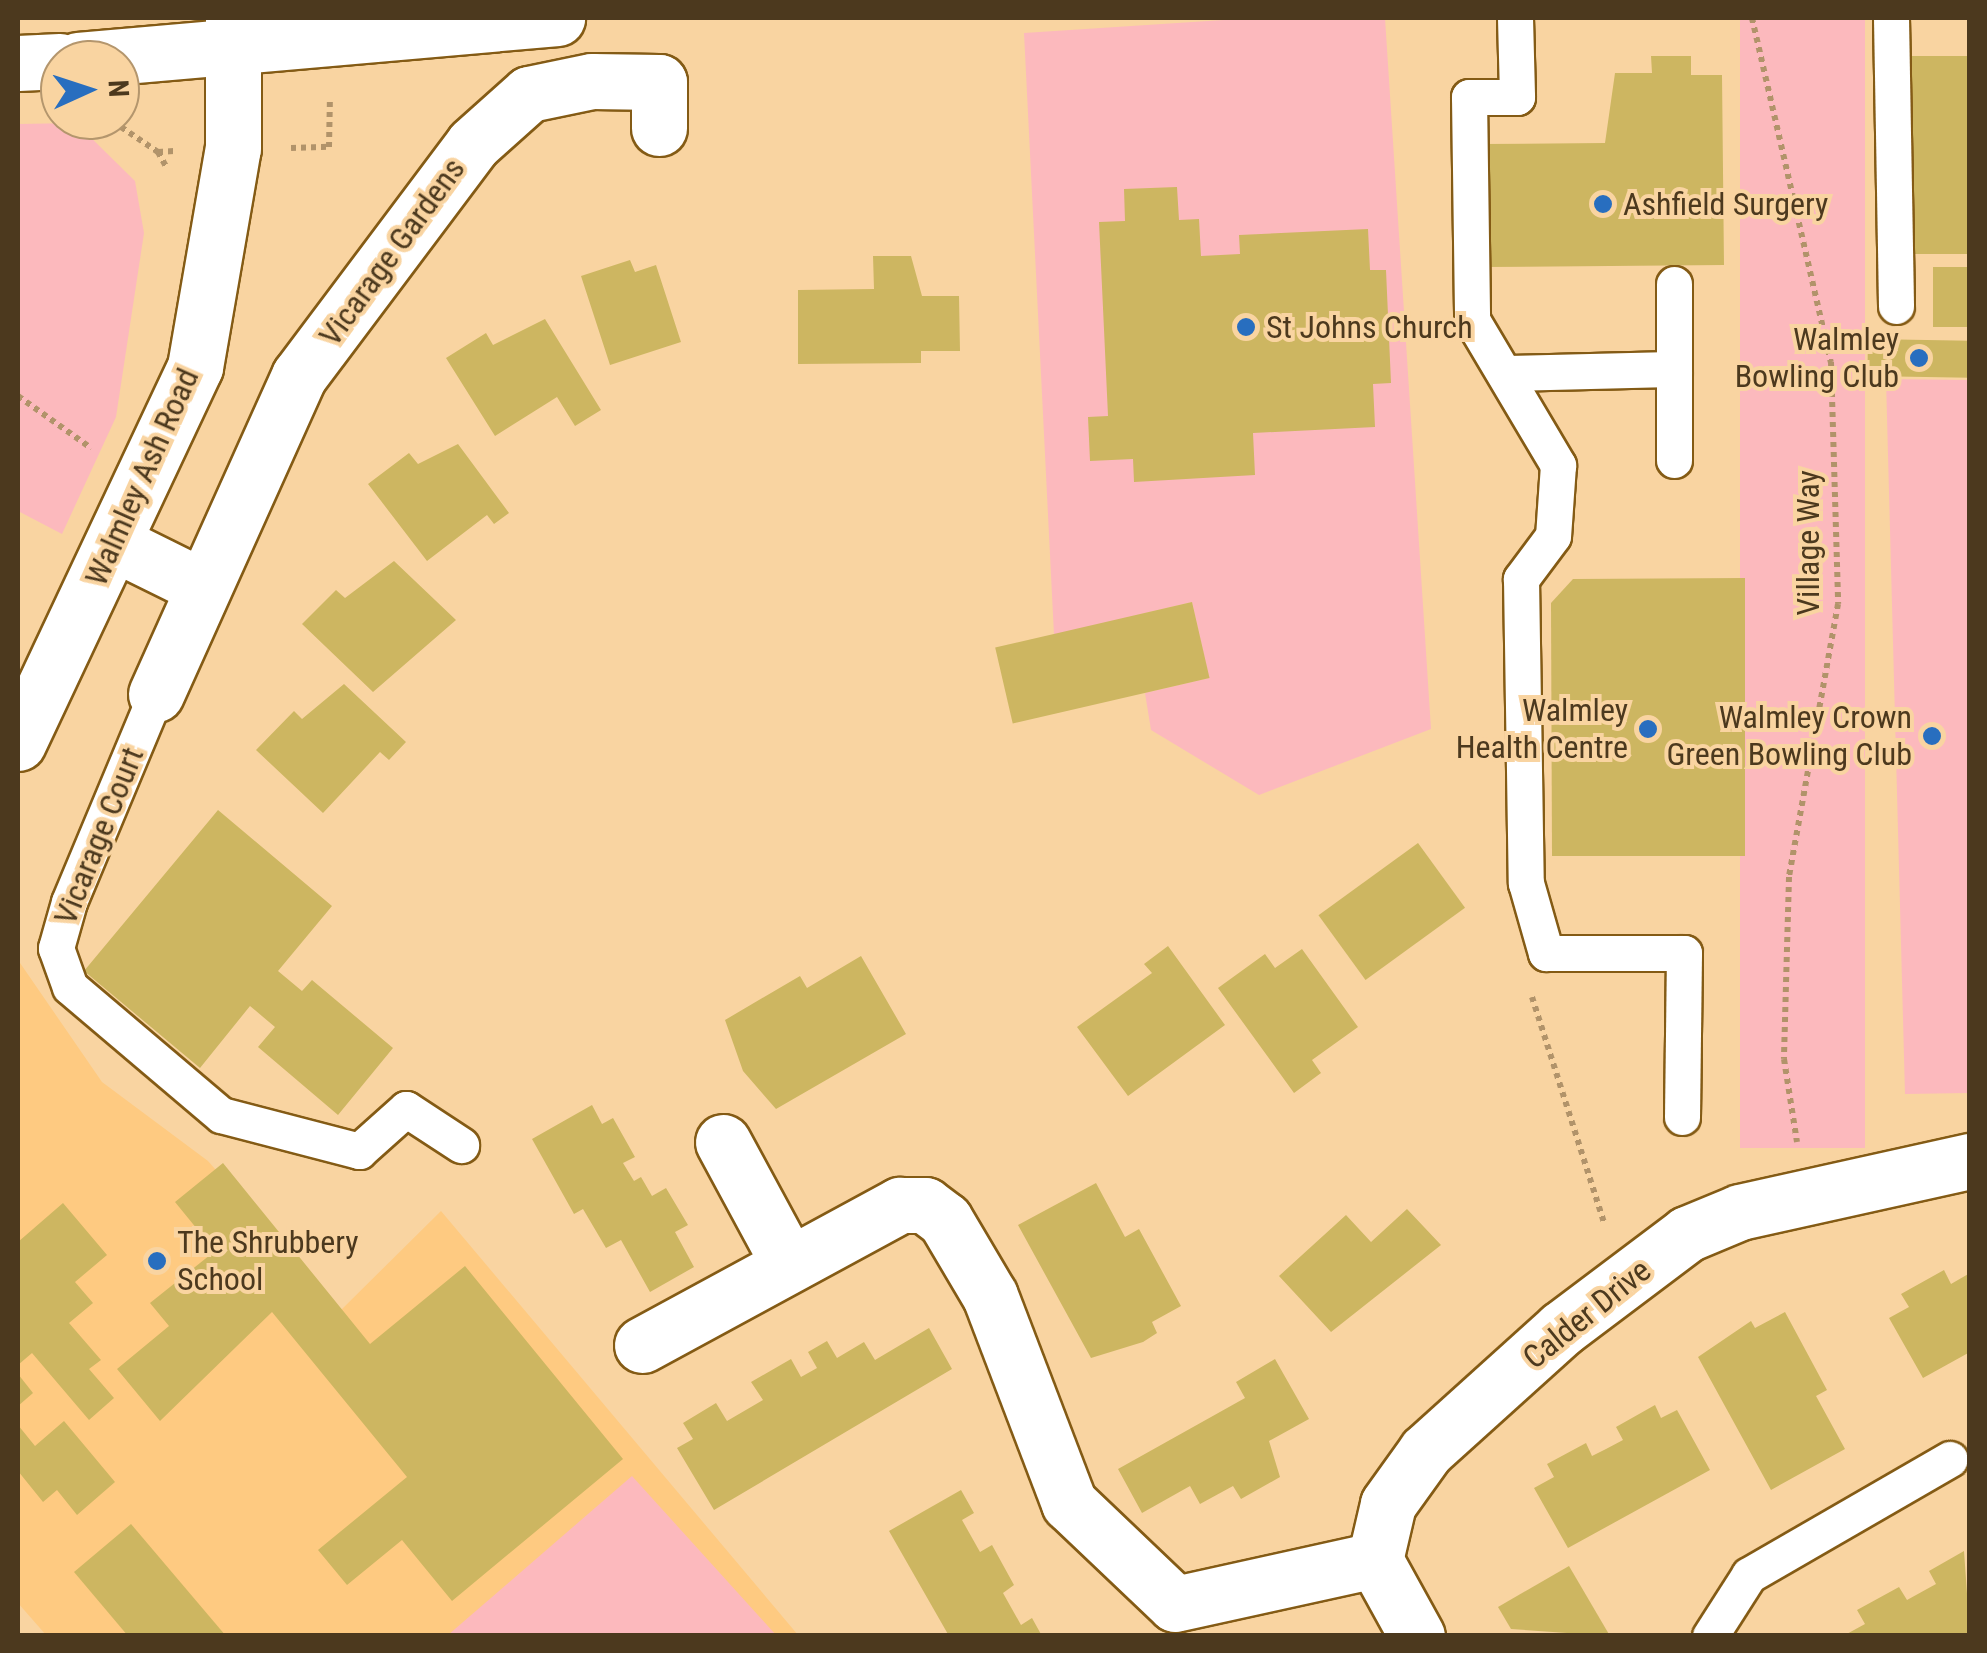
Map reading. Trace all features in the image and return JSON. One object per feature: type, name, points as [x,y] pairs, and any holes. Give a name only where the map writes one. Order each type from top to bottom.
[{"type":"street","points":[[140,50],[233,35],[558,18]]},
{"type":"street","name":"Walmley Ash Road","points":[[18,743],[195,367],[222,248],[233,35]]},
{"type":"street","name":"Vicarage Gardens","points":[[156,694],[300,376],[473,144],[529,94],[592,81],[659,82],[660,128]]},
{"type":"street","points":[[114,543],[203,587]]},
{"type":"street","points":[[723,1142],[788,1262]]},
{"type":"street","name":"Calder Drive","points":[[1375,1560],[1388,1504],[1426,1451],[1622,1284],[1687,1234],[1804,1192],[1970,1161]]},
{"type":"street","points":[[642,1345],[788,1262],[900,1205],[925,1205],[945,1220],[990,1296],[1069,1504],[1166,1620],[1375,1560],[1417,1636]]},
{"type":"lane","points":[[1515,18],[1517,97],[1468,97],[1472,320],[1558,465],[1553,536],[1521,579],[1526,883],[1546,952],[1684,953],[1682,1117]]},
{"type":"lane","points":[[1891,18],[1896,306]]},
{"type":"lane","points":[[1674,284],[1674,460]]},
{"type":"lane","points":[[1506,372],[1674,370]]},
{"type":"lane","name":"Vicarage Court","points":[[156,694],[64,918],[56,948],[70,987],[221,1115],[359,1151],[406,1109],[462,1146]]},
{"type":"lane","points":[[1710,1636],[1749,1575],[1950,1459]]},
{"type":"path","name":"Village Way","points":[[1752,18],[1831,362],[1838,604],[1789,878],[1784,1059],[1804,1192]]},
{"type":"path","points":[[1546,952],[1532,997],[1622,1284]]},
{"type":"shaded area","points":[[1254,18],[1385,18],[1431,729],[1259,795],[1151,730],[1145,693],[1209,678],[1192,602],[1054,635],[1024,33]]},
{"type":"shaded area","points":[[1740,18],[1865,18],[1865,1148],[1740,1148]]},
{"type":"shaded area","points":[[18,124],[40,124],[40,140],[93,140],[135,181],[144,233],[116,417],[62,534],[18,511]]},
{"type":"shaded area","name":"Walmley Crown Green Bowling Club","points":[[1886,379],[1969,380],[1969,1093],[1905,1094]]},
{"type":"shaded area","name":"The Shrubbery School","points":[[18,960],[102,1082],[208,1161],[340,1311],[441,1211],[798,1635],[46,1635],[18,1603]]},
{"type":"shaded area","points":[[632,1476],[776,1635],[448,1635]]},
{"type":"building","name":"Ashfield Surgery","points":[[1651,56],[1691,56],[1691,75],[1722,75],[1724,265],[1485,267],[1483,144],[1605,143],[1615,73],[1652,73]]},
{"type":"building","points":[[1910,56],[1969,56],[1969,254],[1910,254]]},
{"type":"building","name":"St Johns Church","points":[[1177,187],[1179,220],[1199,219],[1201,256],[1240,254],[1239,235],[1368,229],[1370,270],[1386,270],[1391,383],[1373,384],[1375,427],[1253,433],[1255,475],[1134,482],[1133,459],[1090,461],[1088,417],[1108,416],[1099,222],[1125,221],[1124,189]]},
{"type":"building","points":[[873,256],[911,256],[922,296],[959,296],[960,351],[921,351],[921,363],[798,364],[798,290],[874,289]]},
{"type":"building","points":[[630,260],[635,272],[656,265],[681,342],[610,365],[581,276]]},
{"type":"building","points":[[1933,267],[1970,267],[1970,327],[1933,327]]},
{"type":"building","points":[[545,319],[601,410],[575,426],[557,397],[495,436],[446,358],[486,333],[493,345]]},
{"type":"building","name":"Walmley Bowling Club","points":[[1868,339],[1970,341],[1969,378],[1867,376]]},
{"type":"building","points":[[458,444],[509,513],[494,524],[487,515],[427,561],[368,484],[409,453],[418,464]]},
{"type":"building","points":[[394,561],[456,620],[373,692],[302,624],[336,590],[345,598]]},
{"type":"building","name":"Walmley Health Centre","points":[[1745,578],[1745,856],[1552,856],[1551,603],[1573,579]]},
{"type":"building","points":[[1192,602],[1210,678],[1013,723],[995,647]]},
{"type":"building","points":[[344,684],[406,742],[389,760],[380,752],[323,813],[256,750],[294,711],[302,719]]},
{"type":"building","points":[[218,810],[332,906],[278,971],[302,991],[312,980],[393,1048],[338,1115],[258,1047],[275,1027],[250,1006],[200,1068],[84,971]]},
{"type":"building","points":[[1418,843],[1465,908],[1366,980],[1318,915]]},
{"type":"building","points":[[1168,946],[1225,1025],[1128,1096],[1077,1027],[1152,973],[1144,964]]},
{"type":"building","points":[[1302,949],[1358,1027],[1312,1060],[1321,1073],[1294,1093],[1218,988],[1265,954],[1275,968]]},
{"type":"building","points":[[861,956],[906,1034],[776,1109],[743,1071],[725,1020],[800,976],[807,988]]},
{"type":"building","points":[[592,1105],[602,1124],[613,1118],[635,1157],[623,1163],[634,1181],[641,1177],[652,1196],[666,1188],[688,1225],[675,1232],[694,1267],[650,1292],[621,1240],[606,1248],[583,1209],[574,1214],[532,1139]]},
{"type":"building","points":[[223,1163],[370,1344],[465,1266],[623,1459],[452,1601],[402,1540],[347,1585],[318,1550],[407,1477],[272,1312],[160,1421],[117,1369],[169,1326],[150,1303],[215,1251],[175,1202]]},
{"type":"building","points":[[1096,1183],[1125,1237],[1139,1229],[1181,1306],[1152,1322],[1157,1333],[1143,1342],[1091,1358],[1018,1225]]},
{"type":"building","points":[[63,1203],[107,1255],[75,1282],[93,1303],[69,1323],[101,1360],[89,1369],[114,1398],[89,1420],[32,1353],[18,1365],[18,1242]]},
{"type":"building","points":[[1407,1209],[1441,1245],[1331,1332],[1279,1276],[1346,1215],[1371,1242]]},
{"type":"building","points":[[1944,1270],[1951,1284],[1970,1273],[1970,1352],[1923,1378],[1889,1318],[1909,1307],[1901,1294]]},
{"type":"building","points":[[1785,1312],[1827,1390],[1816,1396],[1845,1449],[1771,1490],[1698,1357],[1751,1321],[1755,1328]]},
{"type":"building","points":[[929,1328],[952,1369],[714,1510],[677,1448],[693,1439],[683,1423],[716,1403],[727,1421],[763,1400],[751,1382],[791,1359],[801,1377],[817,1368],[808,1352],[827,1341],[837,1358],[864,1342],[875,1360]]},
{"type":"building","points":[[1275,1359],[1309,1419],[1269,1441],[1280,1477],[1241,1499],[1233,1486],[1200,1504],[1190,1486],[1142,1513],[1118,1469],[1245,1398],[1236,1382]]},
{"type":"building","points":[[18,1374],[33,1393],[18,1406]]},
{"type":"building","points":[[1655,1405],[1661,1418],[1677,1410],[1710,1470],[1568,1548],[1534,1488],[1554,1477],[1547,1464],[1586,1443],[1592,1456],[1623,1440],[1616,1427]]},
{"type":"building","points":[[64,1421],[115,1482],[77,1515],[57,1490],[43,1502],[18,1471],[18,1425],[35,1446]]},
{"type":"building","points":[[961,1490],[974,1513],[962,1520],[980,1552],[992,1545],[1014,1585],[1003,1593],[1021,1625],[1032,1618],[1042,1636],[949,1636],[889,1531]]},
{"type":"building","points":[[131,1524],[226,1636],[128,1636],[74,1572]]},
{"type":"building","points":[[1964,1551],[1970,1636],[1843,1636],[1865,1624],[1857,1610],[1899,1587],[1907,1600],[1936,1584],[1929,1571]]},
{"type":"building","points":[[1569,1566],[1610,1636],[1511,1629],[1498,1607]]},
{"type":"place","name":"Ashfield Surgery","points":[[1603,204]]},
{"type":"place","name":"St Johns Church","points":[[1246,327]]},
{"type":"place","name":"Walmley Bowling Club","points":[[1919,358]]},
{"type":"place","name":"Walmley Health Centre","points":[[1648,729]]},
{"type":"place","name":"Walmley Crown Green Bowling Club","points":[[1932,736]]},
{"type":"place","name":"The Shrubbery School","points":[[157,1261]]}]
